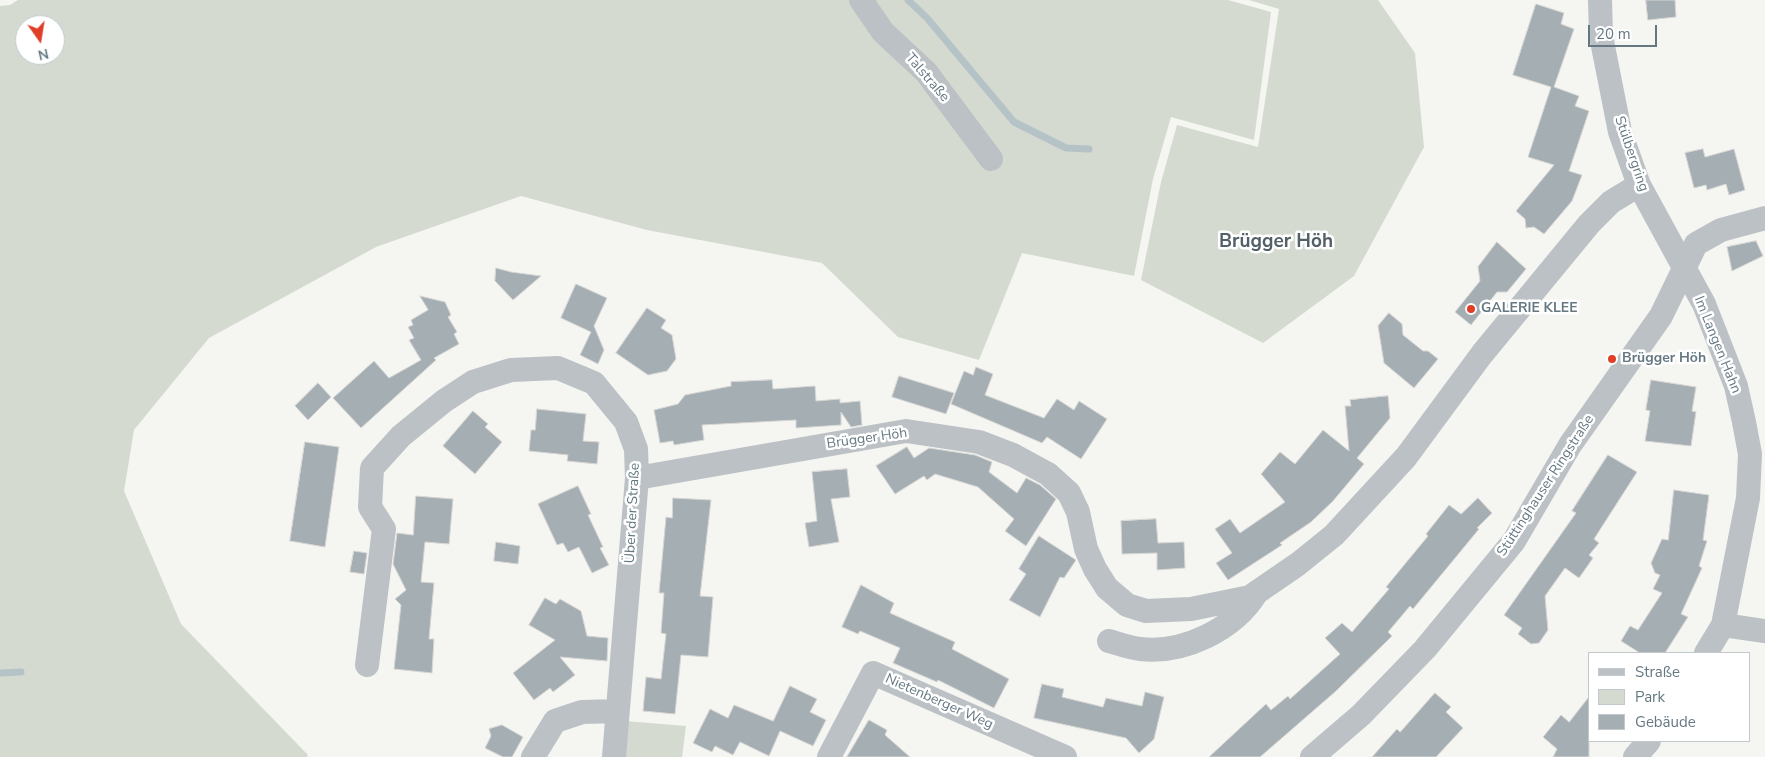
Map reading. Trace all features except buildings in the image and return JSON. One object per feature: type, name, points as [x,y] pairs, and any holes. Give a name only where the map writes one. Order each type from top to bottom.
[{"type":"street","name":"Talstraße","points":[[860,0],[883,32],[926,72],[991,158]]},
{"type":"street","name":"Stülbergring","points":[[1600,0],[1601,36],[1620,132],[1639,184],[1684,271]]},
{"type":"street","name":"Brügger Höh","points":[[637,478],[906,431],[979,442],[1013,455],[1048,474],[1069,492],[1078,512],[1086,549],[1095,569],[1107,588],[1127,605],[1146,611],[1191,609],[1250,597],[1298,564],[1334,535],[1406,457],[1482,354],[1589,224],[1611,202],[1639,184]]},
{"type":"street","name":"Stüttinghauser Ringstraße","points":[[1312,757],[1362,715],[1425,649],[1514,541],[1570,445],[1661,316],[1696,244],[1720,230],[1765,218]]},
{"type":"street","name":"Im Langen Hahn","points":[[1684,271],[1704,304],[1736,386],[1755,424],[1750,454],[1757,500],[1724,625],[1707,652]]},
{"type":"street","name":"Über der Straße","points":[[367,666],[384,530],[370,507],[372,468],[401,436],[444,401],[474,382],[511,370],[558,368],[594,383],[626,422],[636,449],[637,478],[614,757]]},
{"type":"street","points":[[1109,641],[1147,649],[1170,648],[1201,640],[1229,622],[1249,605],[1257,592]]},
{"type":"street","points":[[1724,625],[1765,631]]},
{"type":"street","name":"Nietenberger Weg","points":[[829,757],[873,673],[1065,757]]},
{"type":"street","points":[[533,757],[555,721],[582,712],[618,711]]},
{"type":"street","points":[[1635,757],[1648,742]]},
{"type":"green space","points":[[18,0],[1228,0],[1271,12],[1254,140],[1171,117],[1153,179],[1134,276],[1022,253],[979,360],[898,337],[822,263],[647,230],[521,196],[376,247],[209,338],[134,430],[124,491],[181,624],[308,755],[307,757],[0,757],[0,6],[10,5]]},
{"type":"green space","points":[[1249,0],[1378,0],[1415,53],[1424,147],[1354,276],[1263,343],[1141,280],[1161,182],[1177,125],[1258,147],[1279,9]]},
{"type":"green space","points":[[625,721],[686,726],[682,757],[621,757]]},
{"type":"waterway","points":[[908,0],[927,18],[1014,122],[1066,148],[1089,149]]},
{"type":"waterway","points":[[0,673],[21,672]]},
{"type":"place","name":"GALERIE KLEE","points":[[1471,309]]},
{"type":"place","name":"Brügger Höh","points":[[1612,359]]},
{"type":"district","name":"Brügger Höh","points":[[1276,242]]}]
